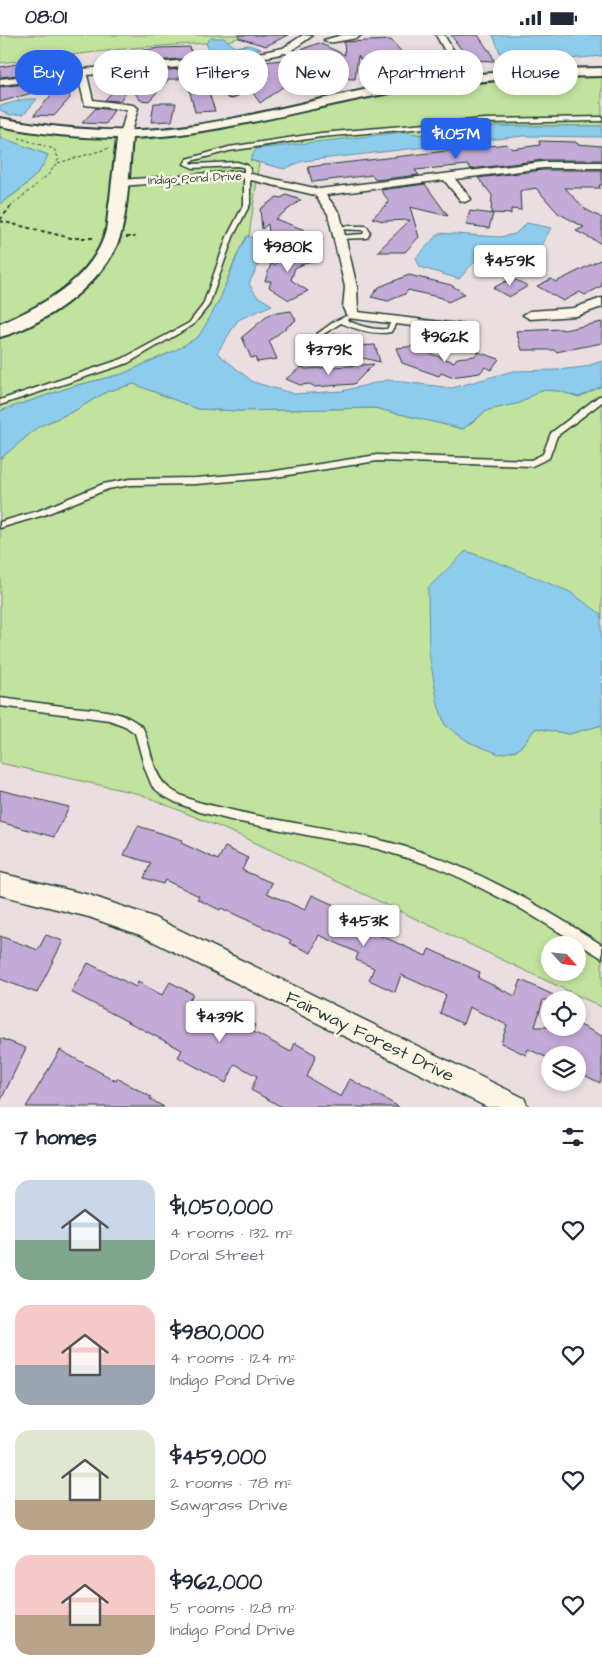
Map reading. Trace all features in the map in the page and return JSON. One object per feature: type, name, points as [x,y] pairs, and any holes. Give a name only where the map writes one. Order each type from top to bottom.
[{"type":"street","points":[[329,40],[357,35]]},
{"type":"street","points":[[440,35],[449,50]]},
{"type":"street","points":[[286,50],[308,36]]},
{"type":"street","points":[[83,72],[178,65]]},
{"type":"street","points":[[483,76],[520,73],[602,73]]},
{"type":"street","points":[[0,331],[46,308],[71,291],[100,261],[112,237],[121,183],[124,140],[133,108],[89,103],[83,76]]},
{"type":"street","points":[[0,82],[15,80]]},
{"type":"street","points":[[0,122],[56,132],[124,140],[201,129],[363,95]]},
{"type":"street","name":"Indigo Pond Drive","points":[[121,183],[238,174],[319,191],[543,165],[602,165]]},
{"type":"street","points":[[447,176],[465,199]]},
{"type":"street","points":[[319,191],[334,214],[351,287],[350,308],[347,318],[469,329]]},
{"type":"street","points":[[530,315],[576,312],[602,302]]},
{"type":"street","name":"Fairway Forest Drive","points":[[0,884],[89,907],[145,925],[515,1107]]},
{"type":"lane","points":[[0,403],[125,361],[191,324],[205,306],[230,237],[247,204],[245,166],[242,164],[193,166],[187,164],[187,162],[229,149],[329,135],[484,121],[602,119]]},
{"type":"lane","points":[[320,333],[347,318]]},
{"type":"lane","points":[[0,525],[41,513],[106,486],[130,482],[196,481],[269,475],[377,458],[532,463],[546,456],[554,435],[559,430],[602,398]]},
{"type":"lane","points":[[0,702],[109,716],[126,721],[134,725],[139,731],[154,779],[159,787],[179,799],[195,806],[239,818],[378,844],[410,853],[474,877],[540,913],[602,952]]},
{"type":"path","points":[[12,136],[54,149],[58,152],[58,163]]},
{"type":"path","points":[[124,140],[108,148],[70,161],[58,163],[23,193],[3,214],[0,220],[71,237],[87,239],[135,237]]},
{"type":"green space","points":[[0,35],[249,35],[227,41],[224,38],[206,43],[93,50],[93,52],[83,54],[83,50],[15,50],[15,61],[0,63]]},
{"type":"green space","points":[[602,74],[602,126],[494,126],[460,136],[442,138],[404,132],[353,139],[250,160],[259,163],[257,175],[126,180],[129,137],[367,95],[483,95],[483,78],[493,77],[493,95],[578,95],[578,75]]},
{"type":"green space","points":[[0,124],[100,138],[120,138],[106,240],[86,270],[53,299],[0,327],[0,204],[34,177],[48,155],[0,137]]},
{"type":"green space","points":[[237,176],[257,180],[249,236],[247,236],[241,247],[231,270],[212,329],[178,349],[122,374],[74,386],[0,411],[0,335],[89,281],[126,185]]},
{"type":"green space","points":[[134,384],[198,409],[238,411],[374,408],[463,429],[488,410],[520,403],[541,390],[559,391],[579,397],[602,386],[602,619],[600,614],[438,704],[445,725],[469,742],[518,750],[536,728],[569,734],[602,725],[602,1007],[586,999],[586,991],[568,991],[547,981],[586,981],[586,936],[541,936],[541,978],[241,836],[140,794],[0,763],[0,459],[38,427],[74,411],[108,391]]},
{"type":"water","points":[[493,35],[602,35],[602,56],[578,58],[578,50],[499,50]]},
{"type":"water","points":[[211,38],[224,38],[235,47],[248,45],[261,49],[209,50],[206,43]]},
{"type":"water","points":[[25,99],[37,99],[24,114],[10,115],[0,110],[0,106]]},
{"type":"water","points":[[494,126],[602,126],[602,137],[523,136],[303,161],[284,169],[250,160],[256,149],[404,132],[442,138],[460,136]]},
{"type":"water","points":[[0,137],[48,155],[40,170],[0,204]]},
{"type":"water","points":[[527,223],[551,228],[536,255],[507,253],[492,255],[477,260],[459,279],[420,267],[416,258],[439,233],[500,237],[515,234]]},
{"type":"water","points":[[247,236],[277,244],[262,256],[249,284],[257,296],[272,305],[238,320],[217,353],[253,382],[294,394],[342,391],[387,380],[452,388],[513,371],[584,367],[602,361],[602,386],[579,397],[559,391],[541,390],[520,403],[488,410],[463,429],[374,408],[238,411],[198,409],[134,384],[108,391],[74,411],[38,427],[0,459],[0,411],[74,386],[122,374],[178,349],[199,336],[219,301]]},
{"type":"water","points":[[466,551],[570,592],[601,614],[602,725],[569,734],[536,728],[518,750],[499,754],[469,742],[445,725],[438,704],[429,653],[428,588]]},
{"type":"building","points":[[239,35],[288,35],[266,46],[239,38]]},
{"type":"building","points":[[451,35],[478,35],[488,50],[490,50],[493,61],[483,61],[483,50],[462,50]]},
{"type":"building","points":[[391,40],[400,50],[359,50],[355,79],[349,79],[349,50],[345,50],[344,42]]},
{"type":"building","points":[[319,43],[334,50],[300,50]]},
{"type":"building","points":[[190,47],[191,50],[178,50],[178,59],[168,60],[168,50],[146,50]]},
{"type":"building","points":[[278,60],[278,90],[260,103],[254,95],[268,95],[268,61]]},
{"type":"building","points":[[15,64],[15,75],[0,77],[0,67]]},
{"type":"building","points":[[178,69],[178,79],[168,80],[168,70]]},
{"type":"building","points":[[15,85],[15,95],[25,95],[0,102],[0,87]]},
{"type":"building","points":[[51,95],[69,95],[70,98],[54,116],[34,115]]},
{"type":"building","points":[[110,95],[124,95],[120,101],[105,100]]},
{"type":"building","points":[[136,95],[154,95],[149,101],[140,100]]},
{"type":"building","points":[[191,95],[210,95],[215,111],[195,112]]},
{"type":"building","points":[[154,103],[176,103],[172,121],[151,122]]},
{"type":"building","points":[[96,108],[114,110],[106,124],[82,123]]},
{"type":"building","points":[[539,141],[576,142],[577,144],[602,146],[602,160],[543,160],[471,169],[468,165],[415,170],[419,175],[375,180],[372,175],[312,182],[308,167],[507,144],[512,149],[540,145]]},
{"type":"building","points":[[543,170],[602,170],[602,185],[599,185],[600,188],[565,188],[585,209],[602,218],[602,244],[576,231],[584,227],[558,213],[536,188],[520,191],[521,210],[511,209],[511,214],[491,213],[492,195],[478,178]]},
{"type":"building","points":[[425,184],[448,216],[410,207],[419,237],[405,252],[377,252],[410,220],[383,221],[372,218],[389,202],[381,190]]},
{"type":"building","points":[[286,195],[301,200],[275,219],[305,230],[292,240],[269,232],[268,224],[262,229],[260,209],[277,197],[281,198]]},
{"type":"building","points":[[470,211],[493,214],[489,228],[466,225]]},
{"type":"building","points":[[303,247],[318,257],[295,268],[291,280],[308,291],[289,300],[269,287],[271,281],[265,281],[271,264],[275,265],[277,259]]},
{"type":"building","points":[[602,259],[602,286],[585,295],[580,292],[563,301],[537,286],[551,279],[556,282]]},
{"type":"building","points":[[409,275],[451,285],[465,294],[448,302],[442,298],[408,290],[405,294],[388,301],[371,297],[379,287]]},
{"type":"building","points":[[512,278],[528,286],[509,297],[493,288]]},
{"type":"building","points":[[291,311],[296,320],[269,341],[277,359],[257,362],[255,357],[251,358],[242,337],[270,314]]},
{"type":"building","points":[[602,322],[602,343],[556,352],[554,350],[522,350],[516,331],[564,330]]},
{"type":"building","points":[[334,334],[346,336],[339,347],[375,345],[380,362],[324,349]]},
{"type":"building","points":[[416,346],[417,349],[454,362],[457,358],[475,356],[478,352],[499,359],[491,370],[485,367],[480,373],[451,377],[441,373],[439,376],[402,363],[396,348]]},
{"type":"building","points":[[374,364],[354,384],[315,387],[310,384],[300,385],[286,379],[301,367],[306,369]]},
{"type":"building","points":[[0,790],[69,807],[54,837],[0,822]]},
{"type":"building","points":[[138,826],[183,840],[181,843],[218,860],[225,847],[248,858],[242,870],[272,883],[267,893],[305,910],[312,895],[343,909],[340,916],[353,923],[426,956],[429,949],[480,972],[478,978],[515,996],[521,980],[545,991],[541,991],[541,1007],[535,1027],[541,1027],[541,1036],[586,1036],[586,1028],[602,1036],[602,1073],[600,1083],[586,1076],[586,1046],[541,1046],[541,1055],[528,1049],[526,1055],[501,1043],[507,1025],[469,1007],[463,1024],[440,1013],[446,995],[401,975],[395,992],[369,980],[374,968],[356,960],[358,953],[319,935],[311,953],[289,943],[291,940],[197,899],[199,896],[165,880],[163,884],[144,878],[151,863],[124,855]]},
{"type":"building","points":[[46,935],[63,941],[37,993],[0,979],[0,936],[38,950]]},
{"type":"building","points":[[88,963],[136,987],[138,982],[162,995],[170,982],[193,994],[184,1010],[224,1031],[233,1014],[255,1025],[252,1031],[291,1052],[295,1043],[316,1055],[307,1077],[341,1097],[350,1079],[399,1107],[282,1107],[251,1090],[257,1076],[235,1064],[226,1083],[178,1057],[182,1050],[71,992]]},
{"type":"building","points":[[0,1038],[26,1048],[0,1102]]},
{"type":"building","points":[[60,1050],[116,1081],[117,1078],[151,1097],[150,1099],[164,1107],[26,1107]]}]
